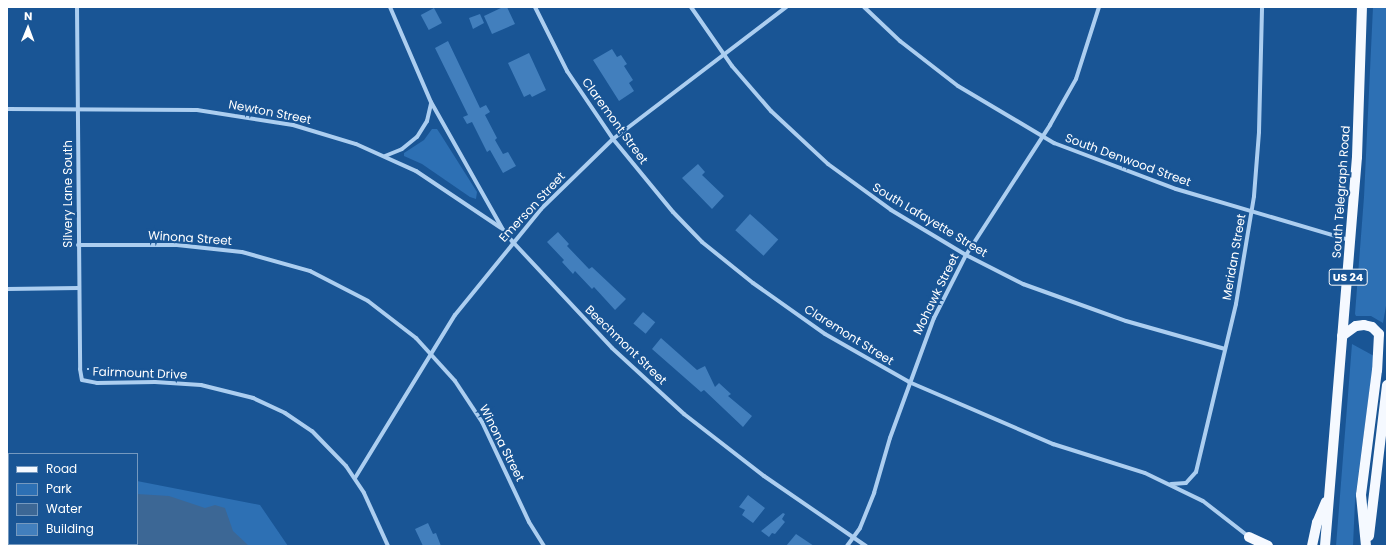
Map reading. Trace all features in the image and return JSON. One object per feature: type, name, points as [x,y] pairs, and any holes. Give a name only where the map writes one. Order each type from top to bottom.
[{"type":"main road","name":"South Telegraph Road","points":[[1325,546],[1357,157],[1362,7]]},
{"type":"main road","points":[[1342,336],[1356,326],[1364,325],[1372,327],[1379,334],[1377,370],[1361,495],[1366,546]]},
{"type":"main road","points":[[1366,546],[1384,448],[1387,385]]},
{"type":"main road","points":[[1312,546],[1317,523],[1330,494]]},
{"type":"main road","points":[[1249,537],[1268,546]]},
{"type":"street","name":"Silvery Lane South","points":[[77,7],[78,245],[82,380]]},
{"type":"street","name":"Beechmont Street","points":[[390,7],[431,102],[503,230],[512,241],[612,348],[684,414],[764,476],[853,539],[866,546]]},
{"type":"street","name":"Claremont Street","points":[[535,7],[567,71],[613,139],[673,212],[726,263],[825,334],[909,382],[1053,444],[1119,463],[1203,500],[1249,537],[1256,546]]},
{"type":"street","name":"South Lafayette Street","points":[[691,7],[723,53],[771,111],[828,164],[891,210],[966,255],[1004,275],[1044,292],[1126,321],[1225,350]]},
{"type":"street","name":"Emerson Street","points":[[355,478],[430,352],[455,315],[512,241],[541,209],[613,139],[723,53],[786,7]]},
{"type":"street","name":"South Denwood Street","points":[[864,7],[900,41],[958,86],[1042,137],[1126,173],[1252,212],[1351,240]]},
{"type":"street","name":"Mohawk Street","points":[[853,539],[874,494],[909,382],[934,318],[966,255],[1042,137],[1076,79],[1099,7]]},
{"type":"street","name":"Meridan Street","points":[[1167,484],[1178,485],[1186,483],[1196,472],[1236,304],[1252,212],[1259,132],[1262,7]]},
{"type":"street","points":[[384,156],[402,149],[417,137],[427,121],[431,102]]},
{"type":"street","name":"Newton Street","points":[[7,109],[78,107],[197,110],[251,116],[325,133],[384,156],[416,171],[503,230]]},
{"type":"street","name":"Winona Street","points":[[78,245],[208,246],[242,252],[286,263],[329,280],[368,301],[401,324],[430,352],[455,381],[482,422],[529,522],[544,546]]},
{"type":"street","points":[[7,289],[79,288]]},
{"type":"street","name":"Fairmount Drive","points":[[82,380],[97,382],[181,383],[221,389],[253,398],[285,413],[312,432],[336,453],[355,478],[388,546]]},
{"type":"street","points":[[847,546],[853,539]]},
{"type":"green space","points":[[1373,7],[1387,7],[1387,300],[1383,323],[1371,316],[1356,316],[1355,314],[1364,197]]},
{"type":"green space","points":[[432,129],[437,129],[477,192],[476,199],[470,197],[422,164],[404,156],[404,153],[424,140]]},
{"type":"green space","points":[[1352,344],[1374,356],[1355,501],[1353,546],[1336,546]]},
{"type":"green space","points":[[138,481],[260,505],[288,546],[7,546],[8,524],[8,545],[138,545]]},
{"type":"water","points":[[138,494],[169,496],[205,508],[215,505],[225,508],[233,531],[249,546],[108,545],[138,545]]},
{"type":"building","points":[[503,7],[507,7],[515,24],[492,34],[484,16]]},
{"type":"building","points":[[434,8],[442,23],[429,30],[421,15]]},
{"type":"building","points":[[480,14],[484,23],[473,29],[469,18]]},
{"type":"building","points":[[448,41],[480,108],[486,105],[490,112],[485,115],[497,138],[495,140],[503,154],[508,152],[516,166],[503,173],[490,150],[487,152],[472,122],[467,124],[463,117],[468,115],[435,48]]},
{"type":"building","points":[[612,49],[617,57],[621,55],[627,64],[624,66],[633,80],[629,83],[634,91],[619,101],[593,60]]},
{"type":"building","points":[[529,53],[546,90],[532,97],[530,94],[524,97],[508,63]]},
{"type":"building","points":[[698,164],[705,172],[702,175],[724,196],[712,209],[682,178]]},
{"type":"building","points":[[750,214],[778,239],[764,256],[735,230]]},
{"type":"building","points":[[558,232],[569,244],[567,246],[589,269],[592,267],[626,299],[615,310],[594,287],[592,289],[575,271],[573,274],[562,262],[564,260],[547,242]]},
{"type":"building","points":[[643,312],[655,322],[646,334],[633,323]]},
{"type":"building","points":[[661,338],[697,370],[705,366],[715,387],[719,383],[731,394],[728,396],[752,416],[743,427],[704,390],[701,392],[652,349]]},
{"type":"building","points":[[748,495],[765,508],[753,523],[742,515],[745,510],[739,507]]},
{"type":"building","points":[[783,513],[785,514],[782,519],[785,522],[775,534],[772,533],[769,537],[761,531]]},
{"type":"building","points":[[428,523],[433,534],[436,533],[441,546],[423,546],[415,529]]},
{"type":"building","points":[[796,534],[814,546],[786,546]]}]
